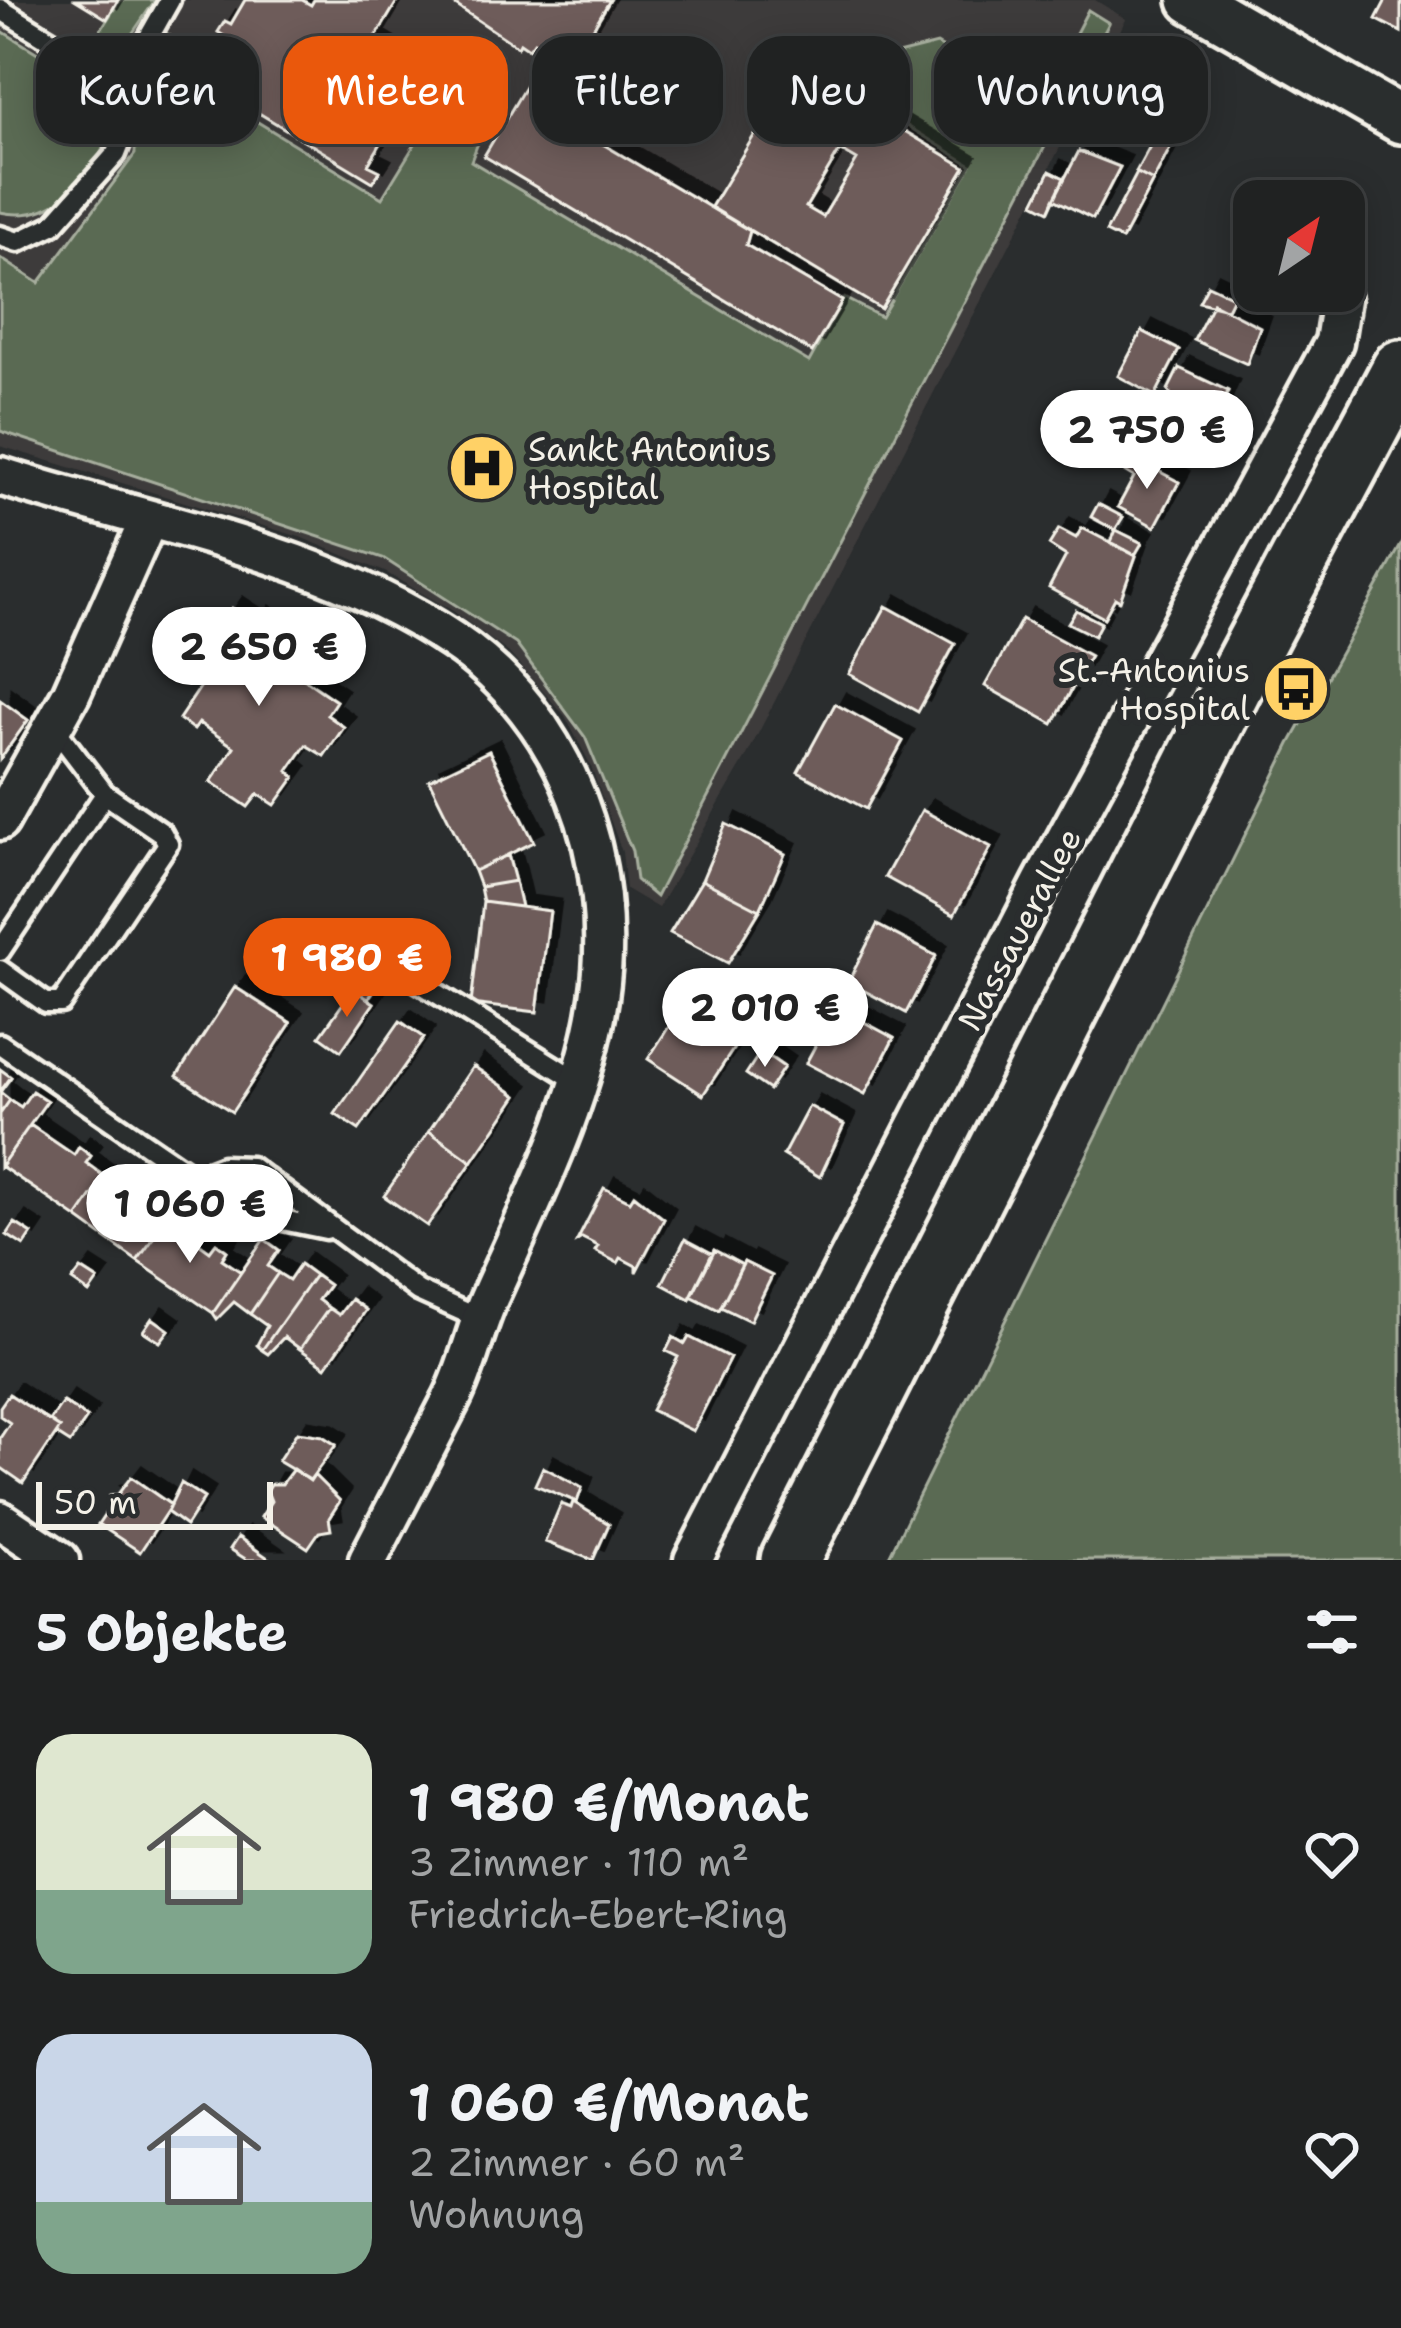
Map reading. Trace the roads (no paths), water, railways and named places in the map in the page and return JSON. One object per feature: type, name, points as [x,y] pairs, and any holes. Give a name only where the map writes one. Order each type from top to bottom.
[{"type":"main road","points":[[790,1560],[1243,667],[1398,379]]},
{"type":"street","points":[[1192,0],[1401,119]]},
{"type":"street","name":"Nassauerallee","points":[[693,1560],[1042,882],[1334,342],[1338,312]]},
{"type":"street","points":[[0,476],[369,593],[454,641],[531,712],[567,769],[595,848],[601,914],[599,996],[579,1082],[480,1319],[453,1396],[368,1560]]},
{"type":"street","points":[[0,821],[53,726],[148,521]]},
{"type":"street","points":[[0,1520],[60,1560]]},
{"type":"lane","points":[[0,236],[18,242],[53,225],[116,154],[127,126],[122,85],[170,0]]},
{"type":"lane","points":[[0,9],[44,36]]},
{"type":"lane","points":[[0,970],[46,1003],[61,1004],[165,853],[167,838],[105,794],[53,726]]},
{"type":"lane","points":[[0,950],[105,794]]},
{"type":"lane","points":[[277,974],[297,960],[314,956],[377,956],[579,1082]]},
{"type":"lane","points":[[0,1044],[194,1177],[223,1166],[251,1167],[418,1291],[480,1319]]},
{"type":"lane","points":[[240,1210],[337,1231]]},
{"type":"place","name":"Sankt Antonius Hospital","points":[[482,468]]},
{"type":"place","name":"St.-Antonius Hospital","points":[[1296,689]]}]
